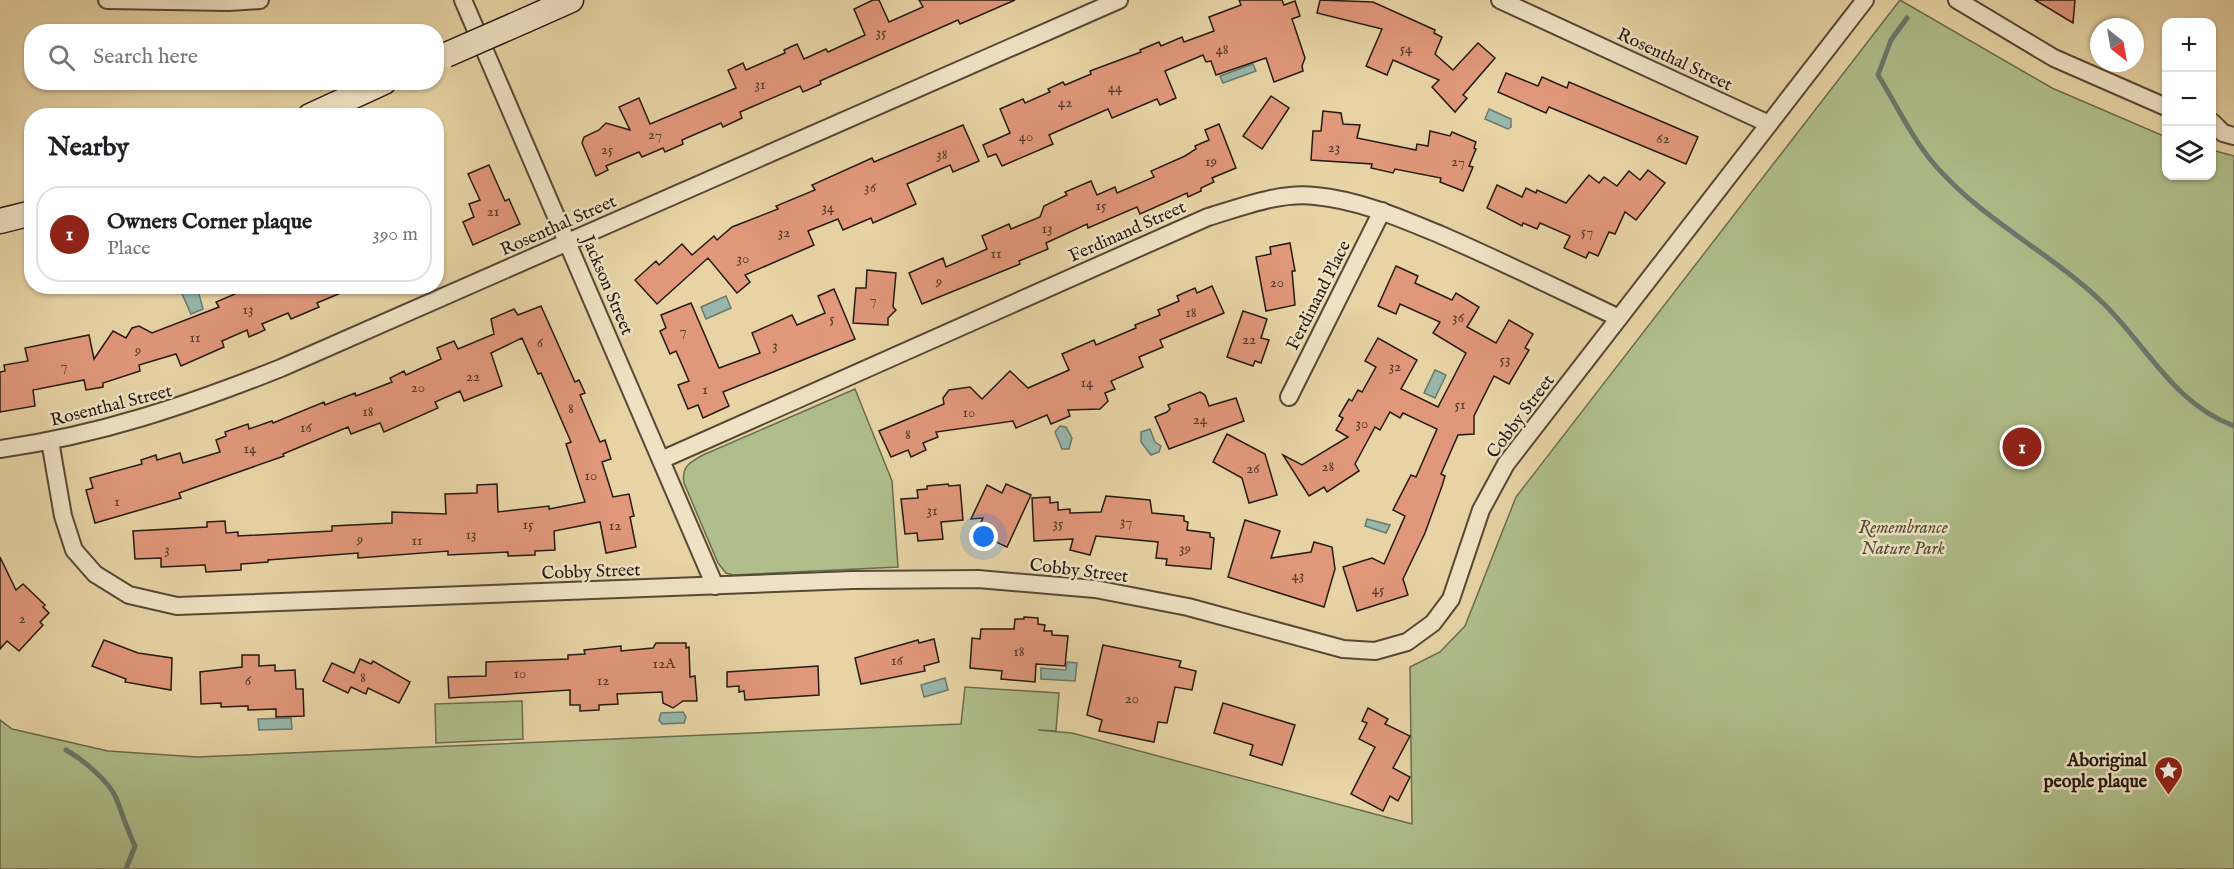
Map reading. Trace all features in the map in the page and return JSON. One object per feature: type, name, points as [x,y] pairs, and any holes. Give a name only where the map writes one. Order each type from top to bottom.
[{"type":"main road","points":[[444,56],[571,0]]},
{"type":"main road","points":[[327,108],[367,90]]},
{"type":"main road","points":[[0,221],[24,215]]},
{"type":"street","points":[[107,0],[260,0]]},
{"type":"street","name":"Jackson Street","points":[[463,0],[715,586]]},
{"type":"street","name":"Rosenthal Street","points":[[0,450],[111,429],[189,405],[281,368],[1119,0]]},
{"type":"street","name":"Rosenthal Street","points":[[1500,0],[1769,124]]},
{"type":"street","name":"Cobby Street","points":[[50,441],[63,516],[74,550],[95,574],[129,595],[177,606],[852,580],[990,579],[1095,589],[1188,607],[1343,649],[1375,651],[1407,642],[1433,623],[1451,598],[1481,510],[1506,464],[1865,0]]},
{"type":"street","points":[[1957,0],[2054,58],[2162,105]]},
{"type":"street","points":[[2216,125],[2223,133],[2234,136]]},
{"type":"street","name":"Ferdinand Street","points":[[661,460],[1208,217],[1265,200],[1313,195],[1354,202],[1382,211],[1493,258],[1619,318]]},
{"type":"street","name":"Ferdinand Place","points":[[1289,397],[1382,211]]},
{"type":"green space","name":"Remembrance Nature Park","points":[[1900,0],[2052,88],[2162,135],[2162,180],[2216,180],[2216,151],[2234,156],[2234,869],[0,869],[0,720],[12,729],[108,751],[197,757],[961,724],[965,687],[1059,693],[1056,731],[1038,730],[1072,733],[1412,824],[1410,667],[1440,652],[1465,626],[1516,497]]},
{"type":"green space","points":[[855,389],[892,481],[898,567],[733,575],[726,573],[718,563],[684,483],[685,469],[703,455]]},
{"type":"green space","points":[[522,701],[523,739],[436,743],[435,704]]},
{"type":"shaded area","points":[[1253,64],[1256,71],[1223,83],[1220,76]]},
{"type":"shaded area","points":[[1489,109],[1511,119],[1511,127],[1508,129],[1485,119]]},
{"type":"shaded area","points":[[182,294],[199,294],[203,309],[191,314]]},
{"type":"shaded area","points":[[726,296],[731,308],[706,319],[701,307]]},
{"type":"shaded area","points":[[1435,370],[1446,375],[1435,398],[1424,393]]},
{"type":"shaded area","points":[[1060,426],[1066,427],[1072,438],[1069,449],[1062,449],[1055,432]]},
{"type":"shaded area","points":[[1150,429],[1155,442],[1161,446],[1159,452],[1151,455],[1141,442],[1141,432]]},
{"type":"shaded area","points":[[1367,519],[1390,525],[1386,533],[1365,526]]},
{"type":"shaded area","points":[[1067,662],[1077,663],[1075,681],[1041,679],[1041,668],[1066,670]]},
{"type":"shaded area","points":[[945,678],[948,690],[924,697],[921,685]]},
{"type":"shaded area","points":[[683,712],[686,717],[684,723],[662,724],[659,720],[661,713]]},
{"type":"shaded area","points":[[291,718],[292,729],[259,730],[258,719]]},
{"type":"building","points":[[873,0],[879,0],[889,22],[923,7],[919,0],[1015,0],[960,24],[958,20],[820,81],[821,84],[803,92],[800,86],[740,112],[742,118],[723,127],[721,123],[682,140],[683,144],[665,152],[663,148],[642,157],[639,152],[606,166],[608,170],[596,176],[582,143],[584,137],[599,130],[606,123],[630,130],[619,107],[639,98],[650,124],[736,88],[728,70],[743,63],[746,70],[785,53],[784,50],[797,44],[804,59],[826,49],[828,52],[865,35],[854,9]]},
{"type":"building","points":[[1239,0],[1282,0],[1284,5],[1295,1],[1300,16],[1292,19],[1305,58],[1303,71],[1274,82],[1266,58],[1216,75],[1211,61],[1206,62],[1203,55],[1165,71],[1176,98],[1160,105],[1157,99],[1112,118],[1108,109],[1049,135],[1053,144],[1002,166],[996,154],[988,157],[983,145],[1010,133],[1000,109],[1023,99],[1025,103],[1050,92],[1048,89],[1063,82],[1065,85],[1091,74],[1090,71],[1141,52],[1140,50],[1159,42],[1161,46],[1182,37],[1184,42],[1214,31],[1209,17],[1241,5]]},
{"type":"building","points":[[1320,0],[1373,2],[1435,30],[1434,33],[1442,37],[1435,54],[1453,70],[1478,43],[1495,58],[1463,95],[1467,98],[1455,112],[1432,87],[1439,80],[1393,60],[1387,75],[1366,66],[1382,29],[1317,13]]},
{"type":"building","points":[[2035,0],[2075,0],[2073,23]]},
{"type":"building","points":[[1506,73],[1538,86],[1542,77],[1567,88],[1569,82],[1698,137],[1686,164],[1549,107],[1546,113],[1498,92]]},
{"type":"building","points":[[1271,96],[1289,108],[1262,149],[1243,136]]},
{"type":"building","points":[[1323,111],[1341,113],[1343,124],[1360,125],[1357,138],[1416,150],[1417,144],[1428,146],[1430,131],[1450,136],[1452,132],[1476,142],[1474,148],[1476,149],[1469,166],[1473,167],[1463,191],[1440,182],[1441,178],[1395,169],[1393,173],[1371,168],[1372,164],[1311,160],[1313,131],[1321,131]]},
{"type":"building","points":[[1219,124],[1236,168],[1212,178],[1214,182],[1201,188],[1201,191],[1188,197],[1187,193],[1140,214],[1137,207],[1088,228],[1087,224],[1046,243],[1048,249],[1019,261],[1020,264],[922,304],[909,273],[943,258],[946,267],[987,249],[982,236],[1009,224],[1011,229],[1040,217],[1044,206],[1067,195],[1065,192],[1091,181],[1097,195],[1115,187],[1117,193],[1154,177],[1151,171],[1196,149],[1195,146],[1209,140],[1205,130]]},
{"type":"building","points":[[963,125],[979,161],[953,172],[950,165],[907,184],[916,204],[873,223],[871,218],[843,230],[838,219],[808,231],[814,245],[745,275],[750,282],[737,293],[708,258],[657,304],[635,280],[656,261],[659,265],[682,244],[692,255],[714,236],[717,240],[732,227],[778,209],[776,206],[815,190],[812,185],[872,158],[874,162]]},
{"type":"building","points":[[489,165],[505,201],[509,199],[520,224],[473,245],[463,222],[474,217],[469,204],[480,200],[468,174]]},
{"type":"building","points":[[1648,170],[1665,183],[1636,220],[1625,212],[1615,234],[1609,232],[1598,256],[1589,252],[1586,258],[1564,248],[1570,236],[1540,223],[1537,229],[1523,223],[1522,226],[1487,208],[1497,185],[1522,197],[1526,188],[1536,193],[1537,190],[1566,203],[1589,175],[1599,183],[1604,177],[1617,186],[1629,171],[1640,180]]},
{"type":"building","points":[[1290,243],[1295,271],[1292,271],[1295,305],[1266,311],[1256,257],[1271,254],[1270,247]]},
{"type":"building","points":[[1396,266],[1418,276],[1415,283],[1452,300],[1456,293],[1479,307],[1467,327],[1496,343],[1509,320],[1533,334],[1525,348],[1529,350],[1509,384],[1494,376],[1474,416],[1474,434],[1458,435],[1441,474],[1445,476],[1425,533],[1403,579],[1408,595],[1357,611],[1343,567],[1372,558],[1384,564],[1405,516],[1393,510],[1411,475],[1416,477],[1437,429],[1403,413],[1400,418],[1390,412],[1380,430],[1375,427],[1355,464],[1359,471],[1327,492],[1324,487],[1309,496],[1283,455],[1302,465],[1348,437],[1336,430],[1343,418],[1339,416],[1349,399],[1352,401],[1358,390],[1362,392],[1376,367],[1365,361],[1378,338],[1417,360],[1401,389],[1438,407],[1466,353],[1433,333],[1440,322],[1400,304],[1396,314],[1378,306]]},
{"type":"building","points":[[867,270],[896,273],[893,307],[896,310],[888,318],[888,325],[853,323],[856,288],[866,288]]},
{"type":"building","points":[[1212,286],[1224,313],[1160,340],[1163,347],[1139,357],[1143,367],[1111,381],[1115,389],[1105,393],[1108,401],[1100,409],[1068,410],[1070,416],[1051,424],[1047,415],[1016,428],[1013,421],[936,432],[938,437],[923,443],[926,450],[911,457],[908,450],[891,457],[879,431],[944,404],[943,398],[949,390],[970,387],[982,399],[1010,371],[1028,388],[1069,370],[1062,354],[1094,340],[1096,345],[1136,328],[1135,325],[1160,315],[1158,310],[1179,301],[1177,296],[1195,288],[1197,293]]},
{"type":"building","points":[[834,289],[855,339],[723,392],[729,406],[703,418],[698,405],[688,409],[678,385],[689,381],[676,351],[670,354],[660,331],[666,328],[661,315],[691,303],[719,368],[760,353],[752,333],[792,315],[797,325],[825,313],[818,296]]},
{"type":"building","points":[[235,294],[338,294],[317,303],[319,307],[291,319],[288,313],[262,324],[265,330],[249,337],[247,330],[222,341],[224,347],[181,366],[176,354],[139,365],[140,371],[103,383],[103,387],[86,390],[84,380],[33,390],[35,406],[0,412],[0,372],[5,371],[4,365],[28,361],[25,348],[89,335],[94,359],[113,331],[126,338],[132,328],[139,326],[152,333],[219,307],[216,302]]},
{"type":"building","points":[[541,306],[575,382],[579,380],[585,393],[580,395],[600,442],[605,440],[611,459],[602,462],[613,497],[629,494],[634,516],[630,517],[636,547],[606,553],[600,522],[554,531],[555,550],[535,551],[535,555],[508,556],[508,552],[448,555],[448,551],[358,558],[358,553],[268,560],[268,562],[241,564],[241,570],[206,572],[205,565],[161,567],[161,558],[135,559],[133,531],[207,527],[207,522],[225,521],[226,533],[238,532],[238,536],[332,531],[332,526],[392,523],[392,512],[446,514],[445,494],[477,493],[477,485],[497,484],[498,512],[549,506],[549,509],[585,502],[566,444],[571,442],[541,373],[538,374],[522,338],[491,353],[502,386],[464,401],[460,391],[435,402],[438,408],[384,432],[380,423],[351,434],[348,427],[283,454],[284,456],[179,493],[181,498],[95,523],[86,490],[93,488],[90,478],[142,464],[141,460],[156,455],[157,460],[180,453],[183,463],[220,452],[216,440],[226,436],[225,432],[248,424],[249,429],[272,421],[273,423],[324,402],[325,405],[355,393],[356,396],[392,382],[390,378],[404,371],[406,375],[441,359],[437,348],[454,341],[458,349],[494,334],[491,319],[514,309],[518,315]]},
{"type":"building","points":[[1243,311],[1267,319],[1261,338],[1269,340],[1261,363],[1255,361],[1253,366],[1227,357]]},
{"type":"building","points":[[1200,392],[1205,395],[1209,406],[1236,398],[1244,421],[1169,449],[1155,417],[1167,412],[1170,409],[1168,405]]},
{"type":"building","points":[[1227,434],[1265,454],[1277,495],[1249,503],[1242,478],[1213,462]]},
{"type":"building","points":[[948,484],[949,486],[960,485],[963,520],[941,522],[943,539],[918,541],[917,533],[905,534],[901,499],[918,498],[917,490],[927,489],[927,486]]},
{"type":"building","points":[[1006,484],[1031,495],[1007,547],[976,533],[983,518],[971,519],[987,485],[1002,493]]},
{"type":"building","points":[[1106,496],[1150,500],[1152,513],[1184,516],[1184,521],[1188,522],[1187,530],[1210,533],[1210,537],[1214,538],[1211,569],[1166,565],[1167,559],[1156,558],[1158,542],[1096,536],[1090,555],[1070,550],[1073,539],[1034,541],[1032,498],[1050,497],[1050,503],[1058,502],[1058,510],[1070,509],[1070,513],[1101,512]]},
{"type":"building","points":[[1245,520],[1280,531],[1271,558],[1311,552],[1314,542],[1332,547],[1335,569],[1324,607],[1228,577]]},
{"type":"building","points":[[0,557],[16,590],[23,584],[45,605],[43,607],[49,613],[40,622],[43,625],[19,651],[7,641],[0,649]]},
{"type":"building","points":[[1024,617],[1038,618],[1038,624],[1045,625],[1044,631],[1052,631],[1052,635],[1068,636],[1065,666],[1036,664],[1035,682],[1001,679],[1002,671],[970,668],[972,638],[980,639],[981,629],[1014,629],[1015,619],[1024,619]]},
{"type":"building","points":[[934,639],[939,662],[924,666],[925,671],[861,684],[855,658],[918,640],[919,643]]},
{"type":"building","points":[[104,640],[138,653],[172,658],[171,690],[125,682],[126,679],[92,666]]},
{"type":"building","points":[[656,643],[686,643],[686,648],[689,647],[690,677],[695,676],[697,701],[683,701],[673,708],[663,703],[662,692],[617,694],[618,704],[599,705],[599,710],[580,711],[580,705],[570,705],[570,690],[449,698],[448,677],[486,676],[486,662],[568,659],[568,655],[585,654],[584,650],[621,646],[621,651],[653,648]]},
{"type":"building","points":[[1103,645],[1181,661],[1179,667],[1196,671],[1192,690],[1175,687],[1167,723],[1158,722],[1154,742],[1099,731],[1102,720],[1087,715]]},
{"type":"building","points":[[242,655],[259,655],[259,666],[275,665],[275,671],[295,670],[296,689],[303,689],[304,716],[276,717],[276,709],[248,710],[248,706],[221,707],[221,703],[201,704],[200,672],[242,667]]},
{"type":"building","points":[[360,659],[371,664],[373,661],[410,682],[399,703],[368,688],[366,694],[351,687],[348,693],[323,681],[332,663],[354,673]]},
{"type":"building","points":[[818,666],[819,695],[745,700],[744,691],[739,692],[739,686],[727,687],[727,672]]},
{"type":"building","points":[[1223,703],[1295,725],[1282,765],[1250,755],[1253,745],[1214,733]]},
{"type":"building","points":[[1368,708],[1388,719],[1385,724],[1410,736],[1393,768],[1410,777],[1398,801],[1390,796],[1383,811],[1351,794],[1375,747],[1359,739],[1367,723],[1362,721]]},
{"type":"waterway","points":[[1907,18],[1891,40],[1878,75],[1911,132],[1934,164],[1973,202],[2061,268],[2103,303],[2162,372],[2194,404],[2234,426]]},
{"type":"waterway","points":[[66,750],[94,771],[116,798],[135,846],[126,869]]},
{"type":"place","name":"Owners Corner plaque","points":[[2022,447]]},
{"type":"place","name":"Aboriginal people plaque","points":[[2168,796]]}]
